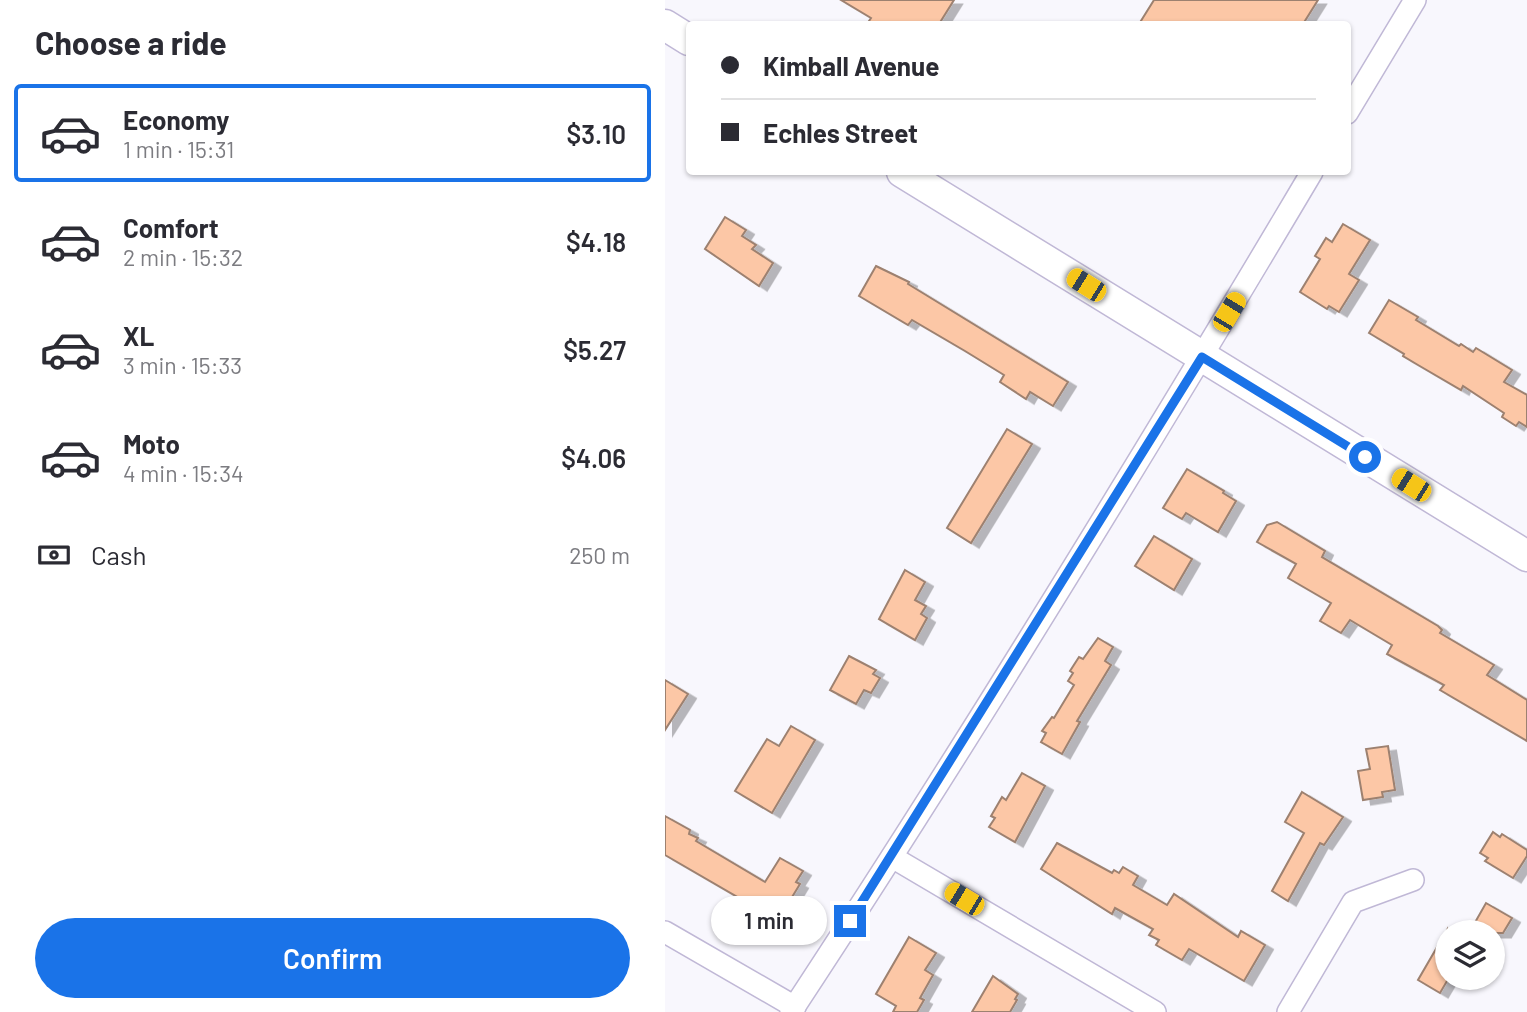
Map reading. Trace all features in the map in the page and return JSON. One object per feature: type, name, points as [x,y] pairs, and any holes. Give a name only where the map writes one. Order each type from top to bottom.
[{"type":"main road","points":[[665,25],[686,38]]},
{"type":"main road","points":[[907,175],[1527,556]]},
{"type":"street","points":[[1351,106],[1415,0]]},
{"type":"street","points":[[665,932],[793,1009],[892,857],[1202,357],[1311,175]]},
{"type":"street","points":[[892,857],[1155,1012]]},
{"type":"street","points":[[1288,1012],[1353,902],[1413,880]]},
{"type":"building","points":[[841,0],[954,0],[941,21],[869,21],[871,18]]},
{"type":"building","points":[[1154,0],[1318,0],[1305,21],[1141,21]]},
{"type":"building","points":[[725,217],[746,230],[742,236],[756,245],[752,249],[773,263],[759,286],[705,249]]},
{"type":"building","points":[[1343,224],[1370,240],[1349,274],[1359,280],[1339,312],[1329,306],[1327,309],[1300,292],[1320,259],[1315,256],[1326,238],[1332,242]]},
{"type":"building","points":[[876,266],[909,282],[908,284],[1068,382],[1053,406],[1030,392],[1026,399],[1000,382],[1004,375],[912,320],[908,325],[859,296]]},
{"type":"building","points":[[1389,300],[1459,346],[1461,344],[1473,352],[1476,348],[1512,370],[1504,382],[1527,395],[1527,427],[1519,422],[1516,426],[1502,417],[1504,413],[1463,386],[1461,390],[1369,333]]},
{"type":"building","points":[[1007,429],[1032,444],[971,543],[947,528]]},
{"type":"building","points":[[1187,469],[1236,501],[1218,532],[1186,513],[1182,519],[1163,508]]},
{"type":"building","points":[[1277,522],[1325,551],[1322,557],[1438,626],[1442,630],[1440,633],[1494,665],[1487,675],[1527,700],[1527,741],[1440,690],[1444,685],[1387,654],[1392,645],[1350,620],[1341,633],[1320,621],[1331,603],[1288,578],[1296,564],[1257,542],[1267,525]]},
{"type":"building","points":[[1154,536],[1192,559],[1174,590],[1135,566]]},
{"type":"building","points":[[905,570],[925,582],[915,600],[926,606],[921,614],[927,618],[915,640],[879,619]]},
{"type":"building","points":[[1098,638],[1113,647],[1105,661],[1111,665],[1077,721],[1080,722],[1062,754],[1041,742],[1046,733],[1042,731],[1052,717],[1054,718],[1074,685],[1068,681],[1073,673],[1070,671],[1079,657],[1083,659]]},
{"type":"building","points":[[849,656],[876,670],[873,674],[880,678],[871,693],[864,690],[856,704],[830,690]]},
{"type":"building","points":[[665,680],[688,694],[665,730]]},
{"type":"building","points":[[791,726],[815,740],[772,813],[735,791],[767,739],[779,746]]},
{"type":"building","points":[[1388,746],[1395,790],[1382,792],[1383,797],[1363,800],[1358,771],[1370,769],[1366,749]]},
{"type":"building","points":[[1022,773],[1045,786],[1015,842],[989,827],[995,818],[991,816],[1002,797],[1006,800]]},
{"type":"building","points":[[1302,792],[1343,817],[1324,845],[1320,843],[1288,901],[1272,891],[1304,833],[1285,822]]},
{"type":"building","points":[[665,816],[690,830],[689,834],[698,838],[696,841],[765,882],[780,858],[803,871],[796,882],[800,884],[775,925],[749,909],[751,905],[665,855]]},
{"type":"building","points":[[1493,832],[1500,837],[1502,834],[1527,850],[1527,856],[1513,878],[1485,861],[1488,858],[1480,853]]},
{"type":"building","points":[[1057,843],[1112,873],[1114,870],[1119,873],[1123,867],[1138,876],[1133,885],[1167,905],[1174,894],[1238,937],[1241,931],[1265,945],[1244,981],[1189,949],[1182,960],[1156,945],[1159,940],[1149,935],[1153,929],[1115,908],[1112,914],[1041,869]]},
{"type":"building","points":[[1486,903],[1512,918],[1505,930],[1505,920],[1476,920]]},
{"type":"building","points":[[909,937],[936,953],[925,970],[933,975],[920,998],[924,1000],[917,1012],[893,1012],[896,1006],[876,994]]},
{"type":"building","points":[[1435,951],[1435,990],[1442,990],[1440,993],[1418,980]]},
{"type":"building","points":[[993,976],[1018,994],[1010,1012],[972,1012]]},
{"type":"route","points":[[850,921],[1202,357],[1365,457]]}]
